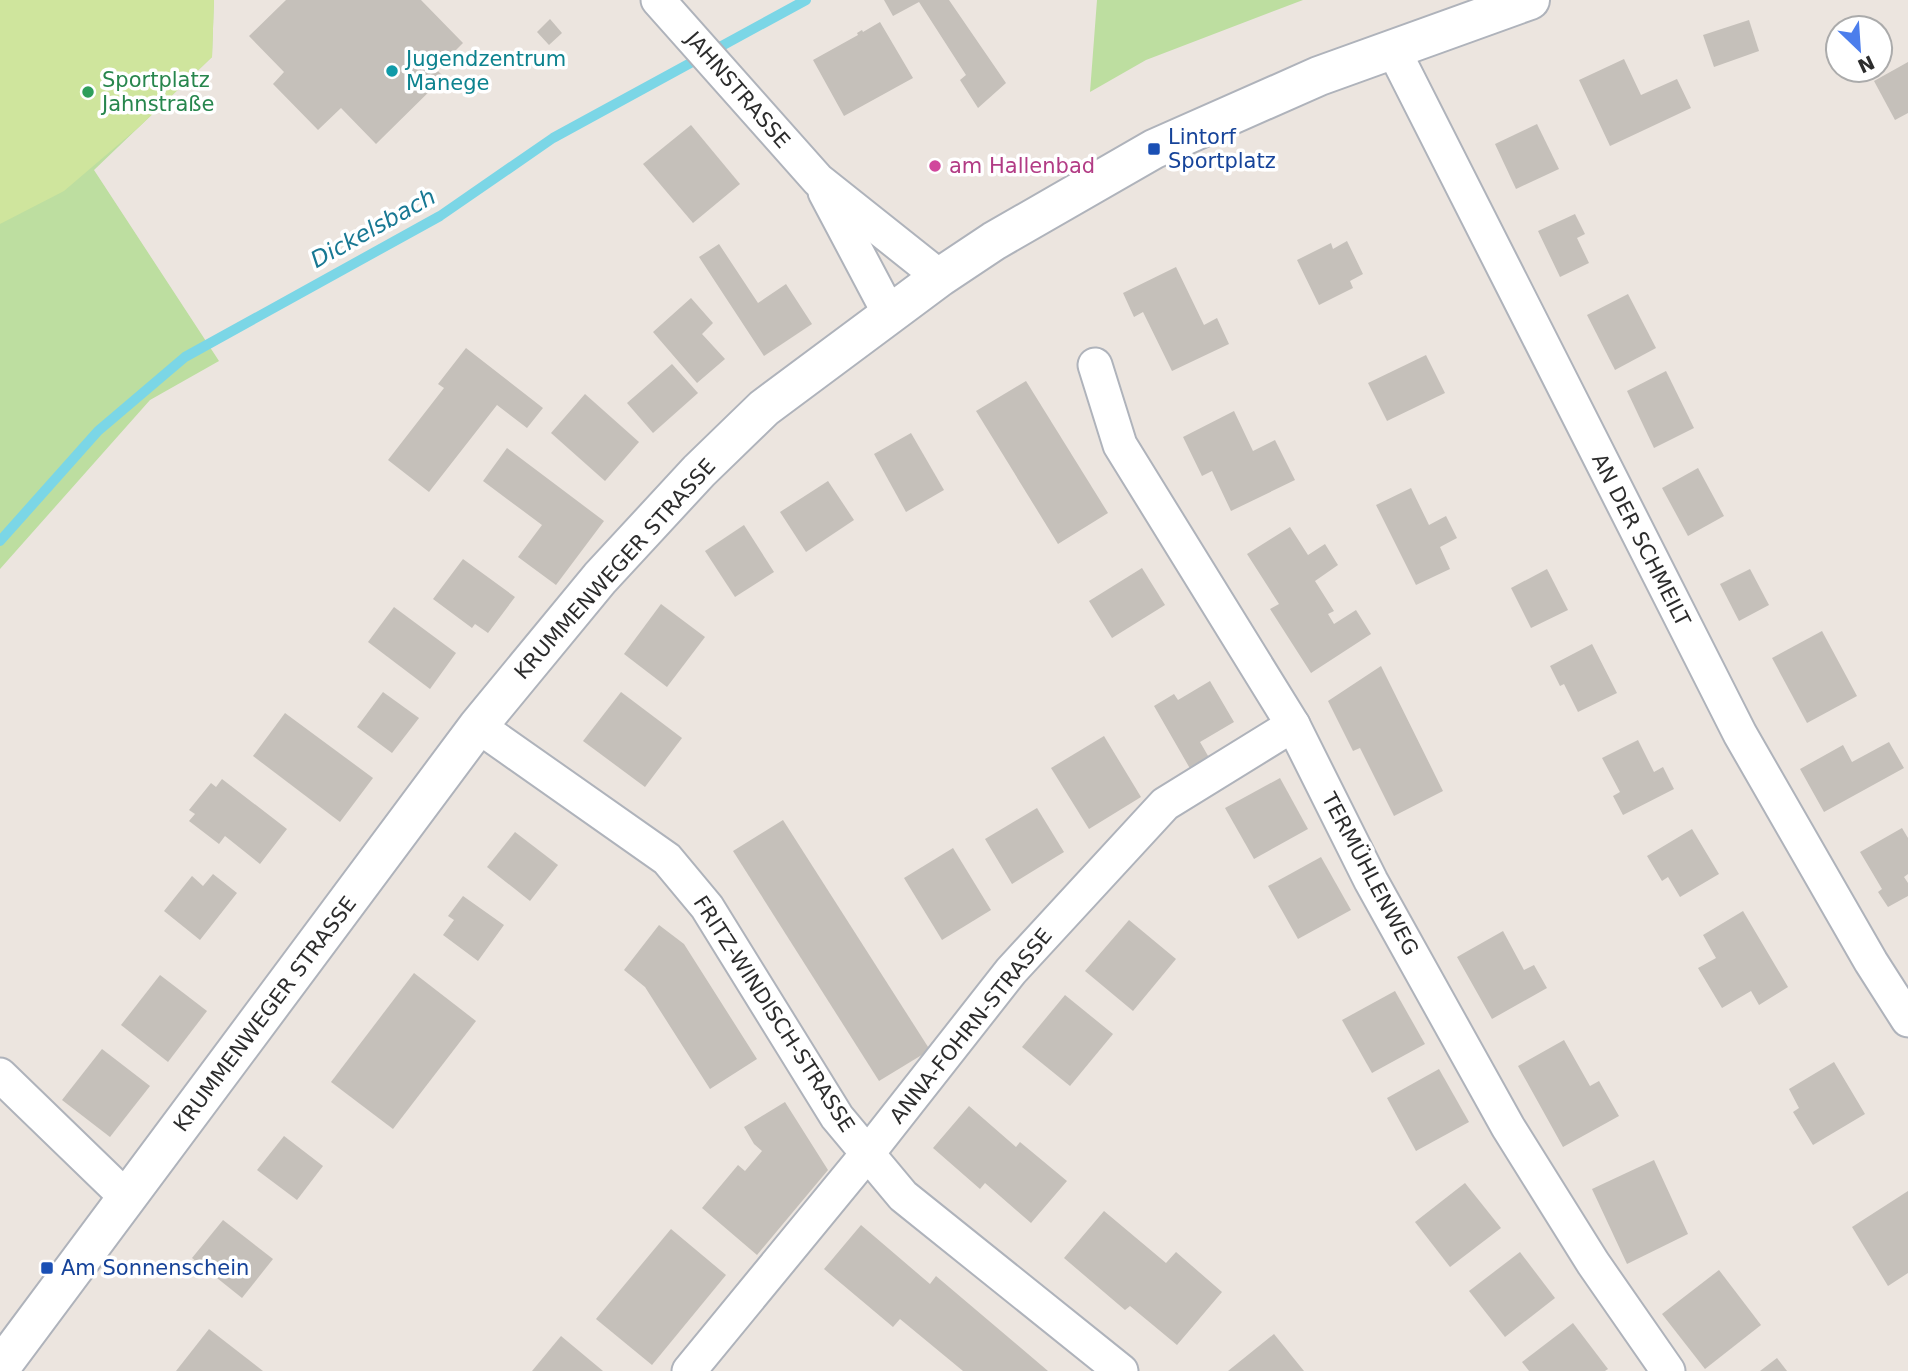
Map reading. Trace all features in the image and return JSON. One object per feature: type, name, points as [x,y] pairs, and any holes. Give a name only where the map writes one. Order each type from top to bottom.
[{"type":"main road","name":"KRUMMENWEGER STRASSE","points":[[0,1368],[478,726],[600,579],[699,471],[764,408],[940,277],[994,242],[1154,149],[1308,80],[1530,0]]},
{"type":"street","name":"JAHNSTRASSE","points":[[668,10],[818,180],[940,277]]},
{"type":"street","name":"AN DER SCHMEILT","points":[[1392,49],[1740,734],[1864,950],[1908,1020]]},
{"type":"street","name":"JAHNSTRASSE","points":[[818,180],[889,313]]},
{"type":"street","name":"TERMÜHLENWEG","points":[[1095,365],[1120,445],[1293,725],[1371,881],[1508,1127],[1593,1263],[1668,1371]]},
{"type":"street","name":"ANNA-FOHRN-STRASSE","points":[[689,1371],[868,1153],[1011,971],[1164,804],[1293,725]]},
{"type":"street","name":"FRITZ-WINDISCH-STRASSE","points":[[478,726],[667,859],[707,906],[837,1117],[903,1196],[1121,1371]]},
{"type":"street","points":[[0,1075],[128,1199]]},
{"type":"green space","name":"Sportplatz Jahnstraße","points":[[0,0],[214,0],[212,57],[94,170],[219,361],[150,400],[0,569]]},
{"type":"green space","name":"Sportplatz Jahnstraße","points":[[0,0],[214,0],[212,57],[139,127],[64,191],[0,224]]},
{"type":"green space","points":[[1097,0],[1303,0],[1146,60],[1090,92]]},
{"type":"building","name":"Jugendzentrum Manege","points":[[286,0],[421,0],[463,43],[443,63],[437,57],[431,64],[444,77],[376,144],[341,108],[318,130],[273,84],[284,72],[249,36]]},
{"type":"building","points":[[884,0],[949,0],[1006,83],[978,108],[960,80],[966,75],[919,2],[893,16]]},
{"type":"building","points":[[550,19],[562,33],[549,45],[537,32]]},
{"type":"building","points":[[1749,20],[1759,51],[1714,67],[1703,35]]},
{"type":"building","points":[[880,22],[913,78],[844,116],[813,60]]},
{"type":"building","points":[[1624,59],[1641,95],[1677,79],[1691,108],[1610,146],[1579,80]]},
{"type":"building","points":[[1908,62],[1908,113],[1895,120],[1876,84],[1894,84],[1894,70]]},
{"type":"building","points":[[1537,124],[1559,169],[1516,189],[1495,144]]},
{"type":"building","points":[[691,125],[740,184],[693,223],[643,164]]},
{"type":"building","points":[[1575,214],[1585,234],[1577,238],[1589,263],[1560,277],[1538,231]]},
{"type":"building","points":[[1347,241],[1363,274],[1350,281],[1353,288],[1319,305],[1297,260],[1331,243],[1333,249]]},
{"type":"building","points":[[719,244],[758,303],[786,284],[812,324],[764,356],[699,257]]},
{"type":"building","points":[[1176,267],[1204,325],[1217,318],[1229,344],[1172,371],[1143,312],[1134,317],[1123,293]]},
{"type":"building","points":[[1628,294],[1656,348],[1615,370],[1587,315]]},
{"type":"building","points":[[691,298],[713,323],[702,334],[725,359],[697,383],[653,332]]},
{"type":"building","points":[[466,348],[543,408],[527,428],[497,405],[429,492],[388,460],[444,388],[438,384]]},
{"type":"building","points":[[1426,355],[1445,393],[1387,421],[1368,383]]},
{"type":"building","points":[[672,364],[698,393],[653,433],[627,403]]},
{"type":"building","points":[[1666,371],[1694,428],[1654,448],[1627,391]]},
{"type":"building","points":[[1026,381],[1108,513],[1058,544],[976,411]]},
{"type":"building","points":[[585,394],[639,442],[605,481],[551,433]]},
{"type":"building","points":[[1234,411],[1253,451],[1275,440],[1295,480],[1231,511],[1212,471],[1202,476],[1183,437]]},
{"type":"building","points":[[911,433],[944,490],[906,512],[874,454]]},
{"type":"building","points":[[507,448],[604,521],[556,585],[518,557],[542,525],[483,481]]},
{"type":"building","points":[[1698,468],[1724,516],[1688,536],[1662,488]]},
{"type":"building","points":[[828,481],[854,520],[806,552],[780,512]]},
{"type":"building","points":[[1411,488],[1429,525],[1446,516],[1457,538],[1440,547],[1450,569],[1416,585],[1376,505]]},
{"type":"building","points":[[744,525],[774,572],[735,597],[705,551]]},
{"type":"building","points":[[1290,527],[1308,555],[1325,544],[1338,565],[1315,581],[1334,611],[1328,614],[1334,624],[1356,610],[1371,634],[1311,673],[1270,609],[1279,604],[1247,554]]},
{"type":"building","points":[[463,559],[515,597],[488,633],[475,624],[472,628],[433,599]]},
{"type":"building","points":[[1142,568],[1165,605],[1112,638],[1089,601]]},
{"type":"building","points":[[1547,569],[1568,610],[1531,628],[1511,588]]},
{"type":"building","points":[[1750,569],[1769,605],[1739,621],[1720,584]]},
{"type":"building","points":[[661,604],[705,637],[667,687],[624,654]]},
{"type":"building","points":[[394,607],[456,653],[430,689],[368,642]]},
{"type":"building","points":[[1822,631],[1857,696],[1807,723],[1772,658]]},
{"type":"building","points":[[1592,644],[1617,693],[1578,712],[1564,684],[1560,686],[1550,666]]},
{"type":"building","points":[[1381,666],[1443,791],[1394,816],[1360,748],[1353,751],[1328,701]]},
{"type":"building","points":[[1210,681],[1234,722],[1200,742],[1211,761],[1192,772],[1154,706],[1174,694],[1178,700]]},
{"type":"building","points":[[383,692],[419,718],[392,753],[357,727]]},
{"type":"building","points":[[621,692],[682,738],[645,787],[583,741]]},
{"type":"building","points":[[285,713],[373,778],[340,822],[253,756]]},
{"type":"building","points":[[1104,736],[1141,797],[1089,829],[1051,768]]},
{"type":"building","points":[[1638,740],[1654,772],[1663,767],[1674,789],[1623,815],[1613,796],[1620,792],[1602,758]]},
{"type":"building","points":[[1889,742],[1904,768],[1824,812],[1800,769],[1843,745],[1852,762]]},
{"type":"building","points":[[1280,778],[1308,829],[1254,859],[1225,808]]},
{"type":"building","points":[[222,779],[287,829],[260,864],[225,836],[219,844],[189,821],[195,814],[189,810],[211,783],[216,787]]},
{"type":"building","points":[[1037,808],[1064,852],[1012,884],[985,839]]},
{"type":"building","points":[[783,820],[930,1050],[879,1081],[733,851]]},
{"type":"building","points":[[1902,828],[1908,838],[1908,874],[1904,877],[1908,883],[1908,896],[1888,907],[1878,892],[1882,889],[1860,852]]},
{"type":"building","points":[[1692,829],[1719,874],[1680,897],[1668,877],[1662,881],[1647,856]]},
{"type":"building","points":[[515,832],[558,865],[530,901],[487,867]]},
{"type":"building","points":[[953,848],[991,910],[942,940],[904,878]]},
{"type":"building","points":[[1321,857],[1351,910],[1298,939],[1268,886]]},
{"type":"building","points":[[213,874],[237,893],[200,940],[164,911],[192,876],[203,886]]},
{"type":"building","points":[[463,896],[504,925],[478,961],[443,935],[454,920],[448,916]]},
{"type":"building","points":[[1743,911],[1788,987],[1759,1005],[1751,991],[1722,1008],[1698,968],[1716,958],[1703,935]]},
{"type":"building","points":[[1129,920],[1176,959],[1133,1011],[1085,971]]},
{"type":"building","points":[[659,925],[684,944],[757,1059],[710,1089],[645,987],[624,970]]},
{"type":"building","points":[[1503,931],[1524,970],[1534,965],[1547,988],[1492,1019],[1457,957]]},
{"type":"building","points":[[414,973],[476,1021],[393,1129],[331,1082]]},
{"type":"building","points":[[160,975],[207,1011],[168,1062],[121,1025]]},
{"type":"building","points":[[1395,991],[1425,1044],[1372,1073],[1342,1020]]},
{"type":"building","points":[[1065,995],[1113,1034],[1070,1086],[1022,1047]]},
{"type":"building","points":[[1564,1040],[1590,1086],[1599,1081],[1619,1116],[1563,1147],[1518,1066]]},
{"type":"building","points":[[102,1049],[150,1086],[110,1137],[62,1100]]},
{"type":"building","points":[[1834,1062],[1865,1114],[1813,1145],[1793,1112],[1799,1108],[1789,1089]]},
{"type":"building","points":[[1439,1069],[1469,1122],[1416,1151],[1387,1098]]},
{"type":"building","points":[[785,1102],[828,1170],[757,1255],[702,1208],[738,1165],[745,1171],[762,1151],[754,1144],[744,1127]]},
{"type":"building","points":[[969,1106],[1016,1147],[1020,1142],[1067,1181],[1031,1223],[985,1183],[980,1189],[933,1148]]},
{"type":"building","points":[[284,1136],[323,1166],[297,1200],[257,1170]]},
{"type":"building","points":[[1654,1160],[1688,1234],[1627,1264],[1592,1189]]},
{"type":"building","points":[[1465,1183],[1501,1228],[1450,1267],[1415,1222]]},
{"type":"building","points":[[1908,1191],[1908,1273],[1888,1286],[1852,1227]]},
{"type":"building","points":[[1104,1211],[1166,1263],[1176,1252],[1222,1292],[1177,1345],[1130,1306],[1125,1310],[1064,1258]]},
{"type":"building","points":[[223,1220],[273,1259],[242,1298],[192,1258]]},
{"type":"building","points":[[861,1225],[930,1284],[936,1276],[1048,1371],[963,1371],[900,1319],[893,1327],[824,1269]]},
{"type":"building","points":[[671,1229],[726,1275],[652,1365],[596,1319]]},
{"type":"building","points":[[1520,1252],[1555,1298],[1505,1337],[1469,1291]]},
{"type":"building","points":[[1719,1270],[1761,1325],[1705,1369],[1662,1314]]},
{"type":"building","points":[[1573,1323],[1608,1369],[1529,1371],[1522,1362]]},
{"type":"building","points":[[209,1329],[263,1371],[176,1371]]},
{"type":"building","points":[[1274,1334],[1304,1371],[1228,1371]]},
{"type":"building","points":[[561,1336],[603,1371],[532,1371]]},
{"type":"building","points":[[1777,1358],[1787,1371],[1760,1371]]},
{"type":"waterway","name":"Dickelsbach","points":[[0,541],[98,431],[185,357],[440,216],[553,138],[806,0]]},
{"type":"place","name":"Jugendzentrum Manege","points":[[392,71]]},
{"type":"place","name":"Sportplatz Jahnstraße","points":[[88,92]]},
{"type":"place","name":"Lintorf Sportplatz","points":[[1154,149]]},
{"type":"place","name":"am Hallenbad","points":[[935,166]]},
{"type":"place","name":"Am Sonnenschein","points":[[47,1268]]}]
